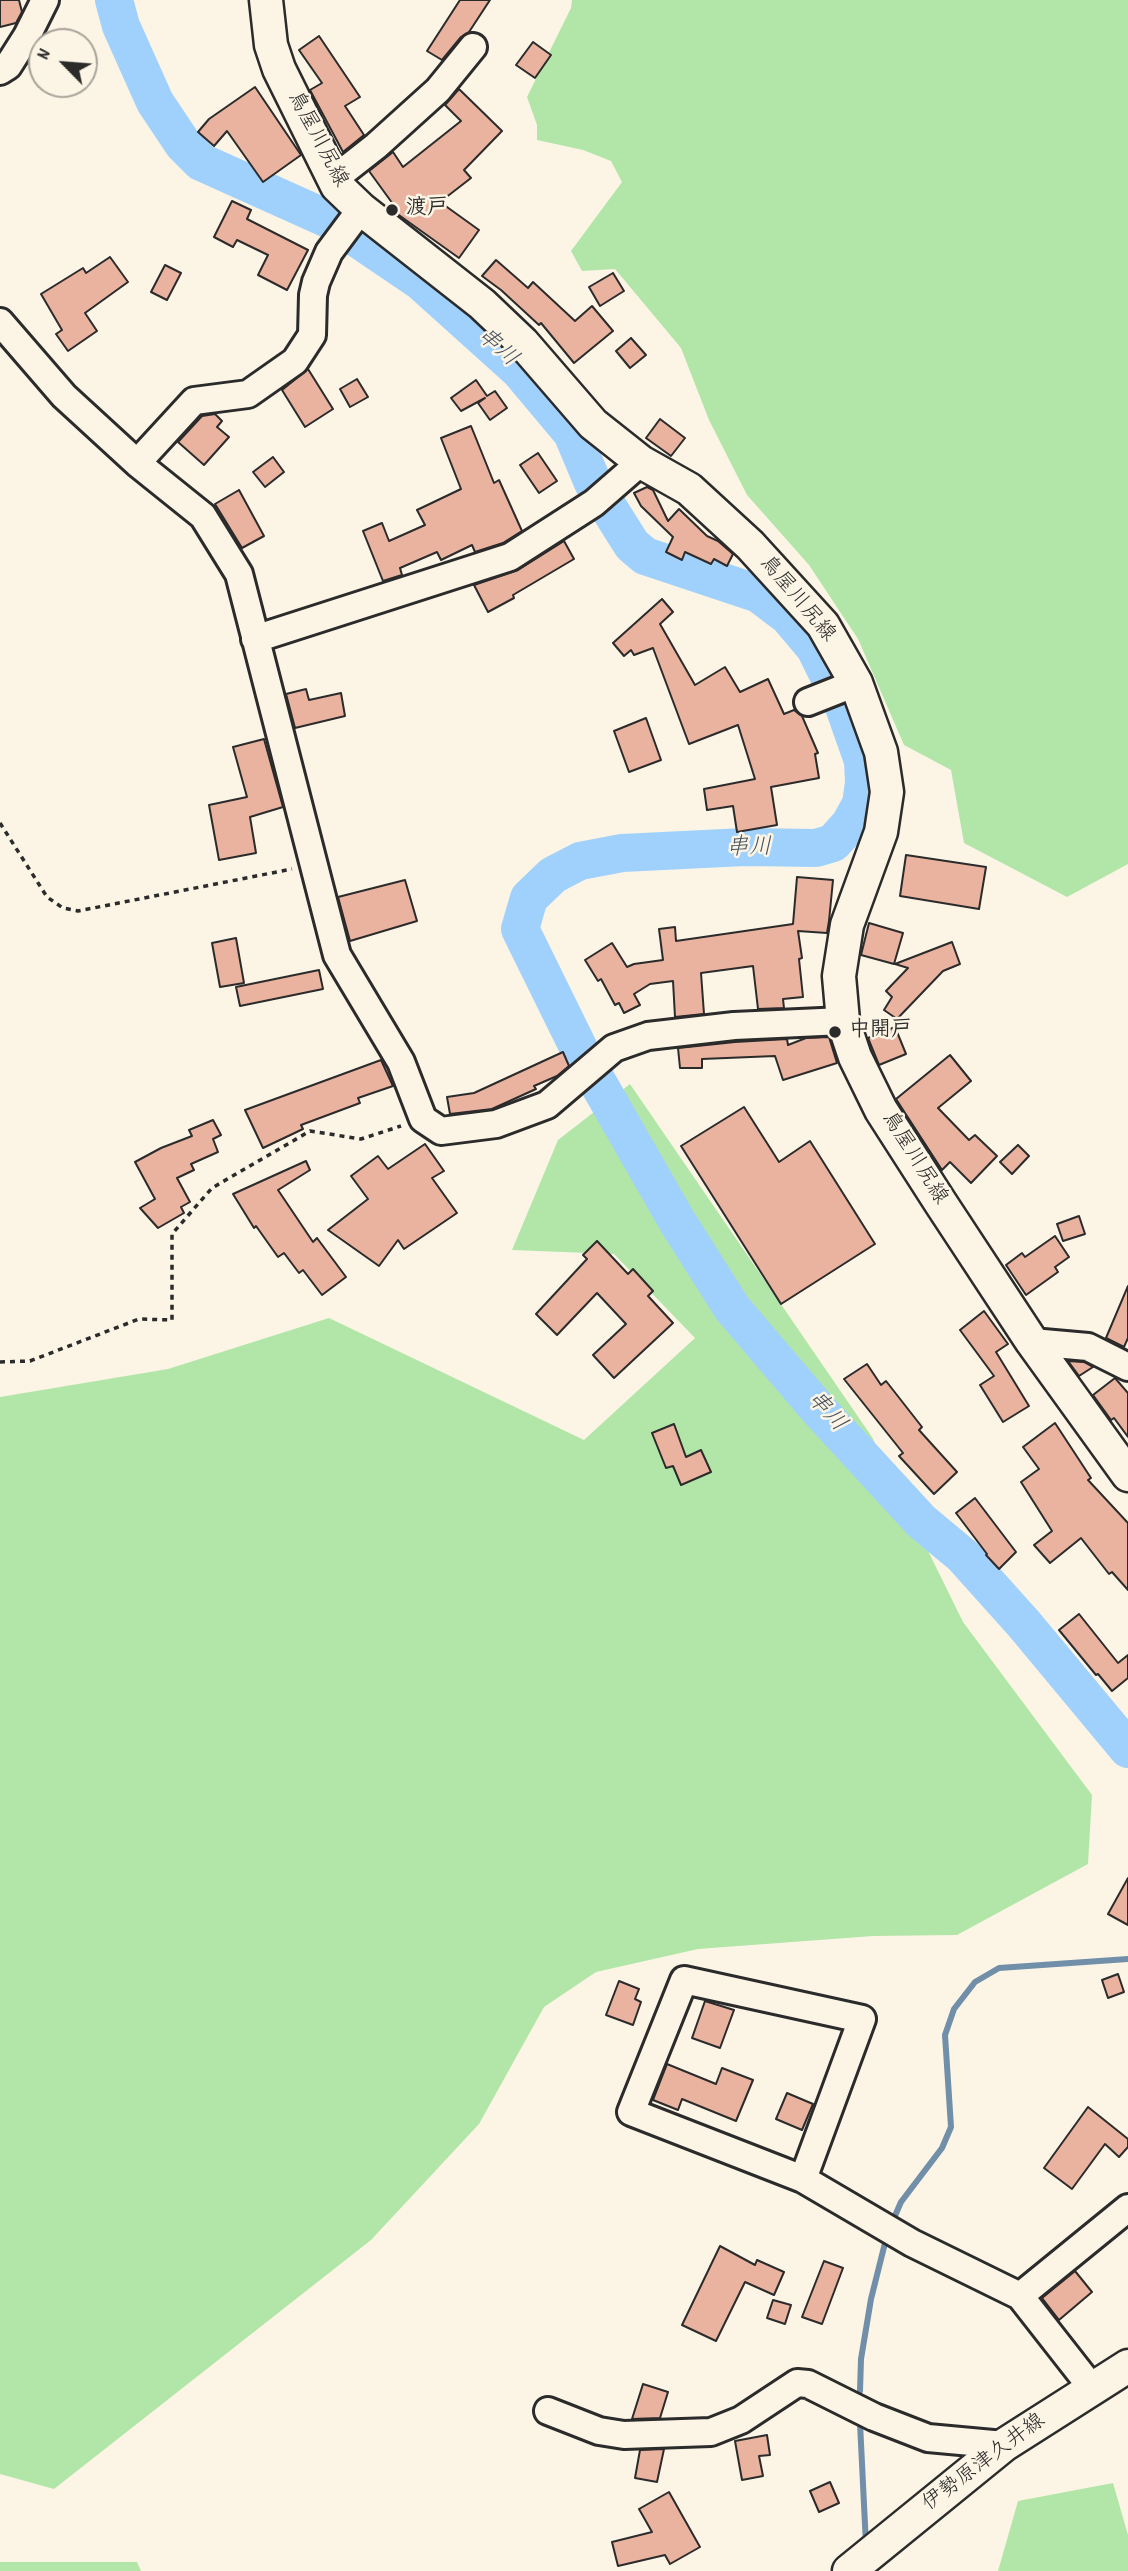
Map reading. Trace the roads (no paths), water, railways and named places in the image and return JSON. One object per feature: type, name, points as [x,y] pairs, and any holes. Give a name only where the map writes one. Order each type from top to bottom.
[{"type":"main road","name":"鳥屋川尻線","points":[[266,0],[271,45],[279,69],[337,186],[356,214],[482,304],[523,343],[632,470],[689,489],[750,545],[823,625],[881,752],[887,792],[881,832],[847,925],[839,976],[843,1021],[855,1057],[881,1110],[1032,1342],[1128,1475]]},
{"type":"main road","name":"伊勢原津久井線","points":[[849,2571],[1004,2445],[1116,2376]]},
{"type":"street","points":[[0,71],[8,66],[21,46],[45,0]]},
{"type":"street","points":[[334,179],[376,146],[438,90],[473,47]]},
{"type":"street","points":[[137,463],[194,401],[248,394],[295,361],[312,335],[316,282],[329,252],[356,214]]},
{"type":"street","points":[[0,322],[64,396],[137,463],[203,516],[239,574],[337,955],[401,1062],[423,1119],[441,1131],[496,1125],[547,1105],[614,1048],[648,1036],[722,1027],[843,1021]]},
{"type":"street","points":[[255,639],[510,557],[594,503],[632,470]]},
{"type":"street","points":[[807,702],[850,686]]},
{"type":"street","points":[[1032,1342],[1088,1347],[1128,1367]]},
{"type":"street","points":[[803,2179],[862,2019],[684,1980],[631,2112],[803,2179],[912,2243],[1020,2296],[1116,2376]]},
{"type":"street","points":[[1020,2296],[1128,2208]]},
{"type":"street","points":[[548,2411],[599,2431],[624,2435],[711,2432],[741,2420],[797,2383],[808,2384],[874,2417],[928,2438],[1004,2445]]},
{"type":"waterway","name":"串川","points":[[114,0],[121,26],[155,102],[183,144],[201,162],[330,220],[420,281],[520,371],[572,433],[593,483],[632,545],[645,556],[759,594],[788,616],[815,648],[844,707],[863,761],[861,804],[850,824],[833,843],[816,848],[745,847],[622,853],[580,861],[553,875],[529,898],[520,929],[582,1055],[677,1221],[732,1308],[818,1409],[921,1521],[963,1556],[1024,1624],[1128,1749]]},
{"type":"waterway","points":[[891,2225],[901,2202],[942,2148],[951,2127],[945,2035],[954,2009],[975,1982],[999,1968],[1128,1959]]},
{"type":"waterway","points":[[860,2391],[861,2359],[871,2299],[887,2235]]},
{"type":"waterway","points":[[860,2423],[866,2545]]},
{"type":"place","name":"渡戸","points":[[392,210]]},
{"type":"place","name":"中開戸","points":[[835,1032]]}]
